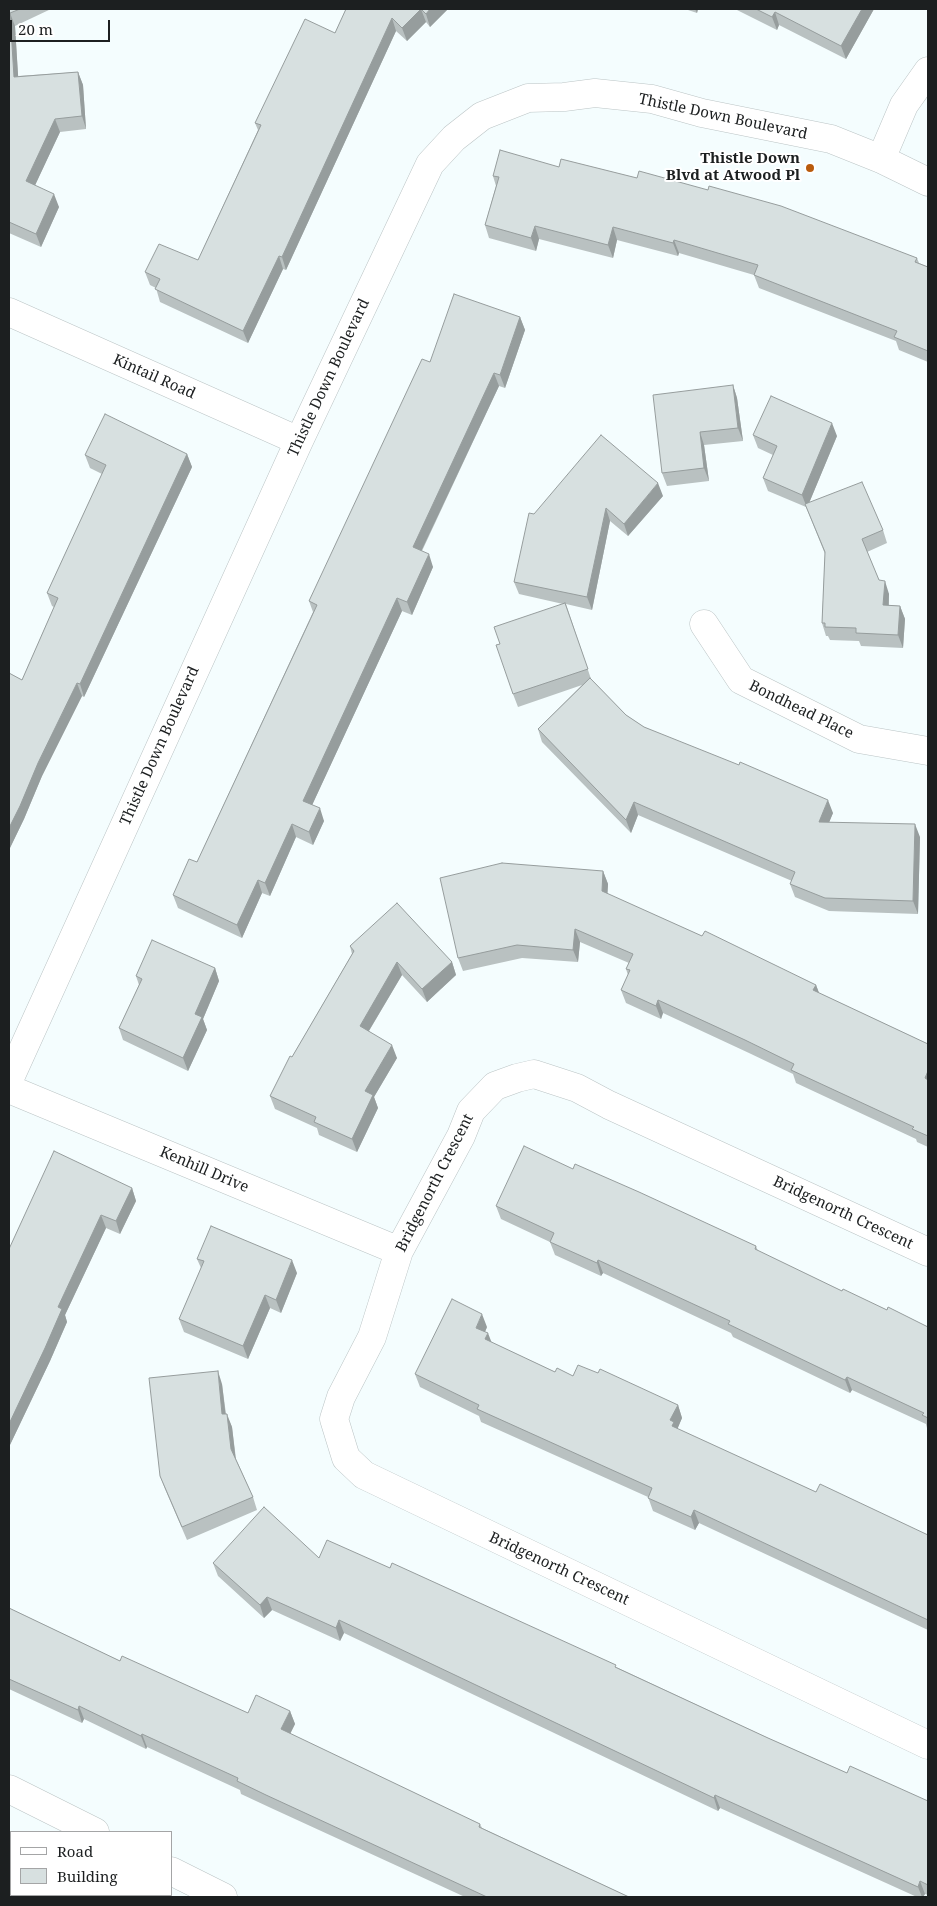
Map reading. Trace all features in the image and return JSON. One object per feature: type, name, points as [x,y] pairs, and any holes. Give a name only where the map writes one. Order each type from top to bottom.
[{"type":"street","points":[[881,159],[904,105],[928,71]]},
{"type":"street","name":"Thistle Down Boulevard","points":[[9,1080],[299,441],[430,164],[454,138],[482,116],[528,98],[596,93],[652,99],[702,113],[831,139],[881,159],[928,182]]},
{"type":"street","name":"Kintail Road","points":[[9,312],[299,441]]},
{"type":"street","name":"Bondhead Place","points":[[704,624],[740,680],[859,738],[928,751]]},
{"type":"street","name":"Bridgenorth Crescent","points":[[928,1252],[618,1109],[577,1088],[534,1074],[496,1086],[471,1111],[461,1136],[399,1251],[372,1336],[341,1397],[334,1419],[346,1458],[364,1475],[928,1745]]},
{"type":"street","name":"Kenhill Drive","points":[[9,1089],[399,1251]]},
{"type":"street","points":[[9,1788],[93,1831]]},
{"type":"street","points":[[172,1872],[223,1897]]},
{"type":"building","points":[[9,9],[20,9],[10,13],[14,77],[78,72],[82,116],[55,119],[26,181],[54,194],[36,234],[9,222]]},
{"type":"building","points":[[346,9],[421,9],[402,28],[392,18],[282,257],[279,256],[243,331],[155,289],[160,279],[145,272],[159,244],[198,260],[261,125],[255,123],[305,19],[335,33]]},
{"type":"building","points":[[421,9],[430,9],[426,14]]},
{"type":"building","points":[[756,9],[862,9],[841,46],[775,12],[772,17]]},
{"type":"building","points":[[500,150],[559,167],[561,159],[637,178],[639,171],[708,190],[709,186],[781,206],[917,258],[915,262],[928,267],[928,351],[894,337],[897,331],[754,275],[758,265],[674,240],[673,243],[613,227],[608,245],[535,226],[531,238],[485,225],[499,177],[493,176]]},
{"type":"building","points":[[454,294],[520,317],[500,375],[494,373],[413,547],[429,554],[407,602],[397,598],[303,801],[320,808],[309,832],[292,824],[265,883],[258,880],[237,925],[173,895],[189,859],[197,862],[317,605],[309,601],[422,359],[430,362]]},
{"type":"building","points":[[733,385],[738,428],[700,432],[704,468],[662,473],[653,395]]},
{"type":"building","points":[[771,396],[832,423],[802,495],[763,478],[777,446],[753,435]]},
{"type":"building","points":[[105,414],[187,454],[80,684],[77,683],[9,828],[9,673],[22,680],[58,598],[47,593],[106,465],[85,455]]},
{"type":"building","points":[[601,435],[658,483],[624,524],[606,508],[587,597],[514,582],[529,513],[534,514]]},
{"type":"building","points":[[862,482],[883,530],[862,539],[879,580],[885,581],[883,605],[900,606],[898,635],[856,633],[856,628],[825,627],[825,623],[822,623],[825,552],[805,504]]},
{"type":"building","points":[[565,603],[588,669],[513,694],[496,645],[500,644],[494,627]]},
{"type":"building","points":[[590,678],[626,715],[644,727],[739,765],[740,762],[828,800],[819,822],[915,824],[913,901],[825,898],[790,884],[795,872],[634,802],[626,820],[538,729]]},
{"type":"building","points":[[502,863],[603,871],[602,891],[702,936],[705,931],[816,985],[813,990],[928,1044],[928,1071],[925,1078],[928,1080],[928,1136],[912,1129],[914,1127],[791,1070],[794,1064],[745,1040],[658,1000],[656,1006],[621,990],[630,970],[626,969],[633,954],[575,929],[573,950],[517,945],[458,958],[440,878]]},
{"type":"building","points":[[397,903],[452,962],[422,989],[397,962],[360,1026],[392,1045],[365,1091],[373,1095],[352,1139],[314,1122],[316,1117],[270,1096],[290,1056],[292,1057],[354,951],[350,946]]},
{"type":"building","points":[[152,940],[215,968],[195,1014],[202,1017],[183,1058],[119,1028],[142,979],[136,976]]},
{"type":"building","points":[[524,1146],[573,1169],[575,1164],[639,1192],[756,1246],[755,1249],[842,1291],[843,1289],[887,1310],[888,1307],[928,1327],[928,1418],[922,1415],[924,1413],[847,1377],[845,1380],[728,1324],[730,1321],[598,1260],[597,1263],[550,1242],[554,1233],[496,1206]]},
{"type":"building","points":[[54,1151],[132,1188],[116,1221],[101,1215],[58,1307],[62,1309],[45,1348],[9,1424],[9,1249]]},
{"type":"building","points":[[211,1226],[292,1260],[276,1300],[265,1295],[243,1346],[179,1319],[204,1261],[197,1259]]},
{"type":"building","points":[[452,1299],[482,1314],[476,1328],[488,1333],[485,1339],[555,1372],[557,1368],[573,1376],[578,1365],[598,1373],[600,1369],[678,1405],[670,1420],[674,1422],[672,1426],[816,1492],[820,1484],[928,1535],[928,1620],[694,1510],[691,1517],[648,1498],[652,1488],[477,1409],[479,1405],[415,1374]]},
{"type":"building","points":[[218,1371],[222,1414],[227,1414],[231,1449],[253,1497],[182,1527],[160,1476],[149,1378]]},
{"type":"building","points":[[264,1507],[319,1558],[327,1540],[390,1568],[392,1563],[616,1665],[615,1667],[768,1738],[847,1773],[850,1766],[928,1801],[928,1885],[920,1881],[918,1887],[715,1795],[714,1798],[339,1620],[336,1628],[267,1597],[260,1605],[213,1563]]},
{"type":"building","points":[[9,1608],[120,1661],[122,1656],[248,1713],[256,1695],[290,1711],[281,1729],[480,1824],[479,1827],[629,1897],[487,1897],[266,1795],[237,1781],[238,1778],[142,1734],[141,1736],[79,1706],[78,1710],[9,1679]]},
{"type":"building","points":[[10,1896],[50,1896],[50,1897]]},
{"type":"place","name":"Thistle Down Blvd at Atwood Pl","points":[[810,168]]}]
